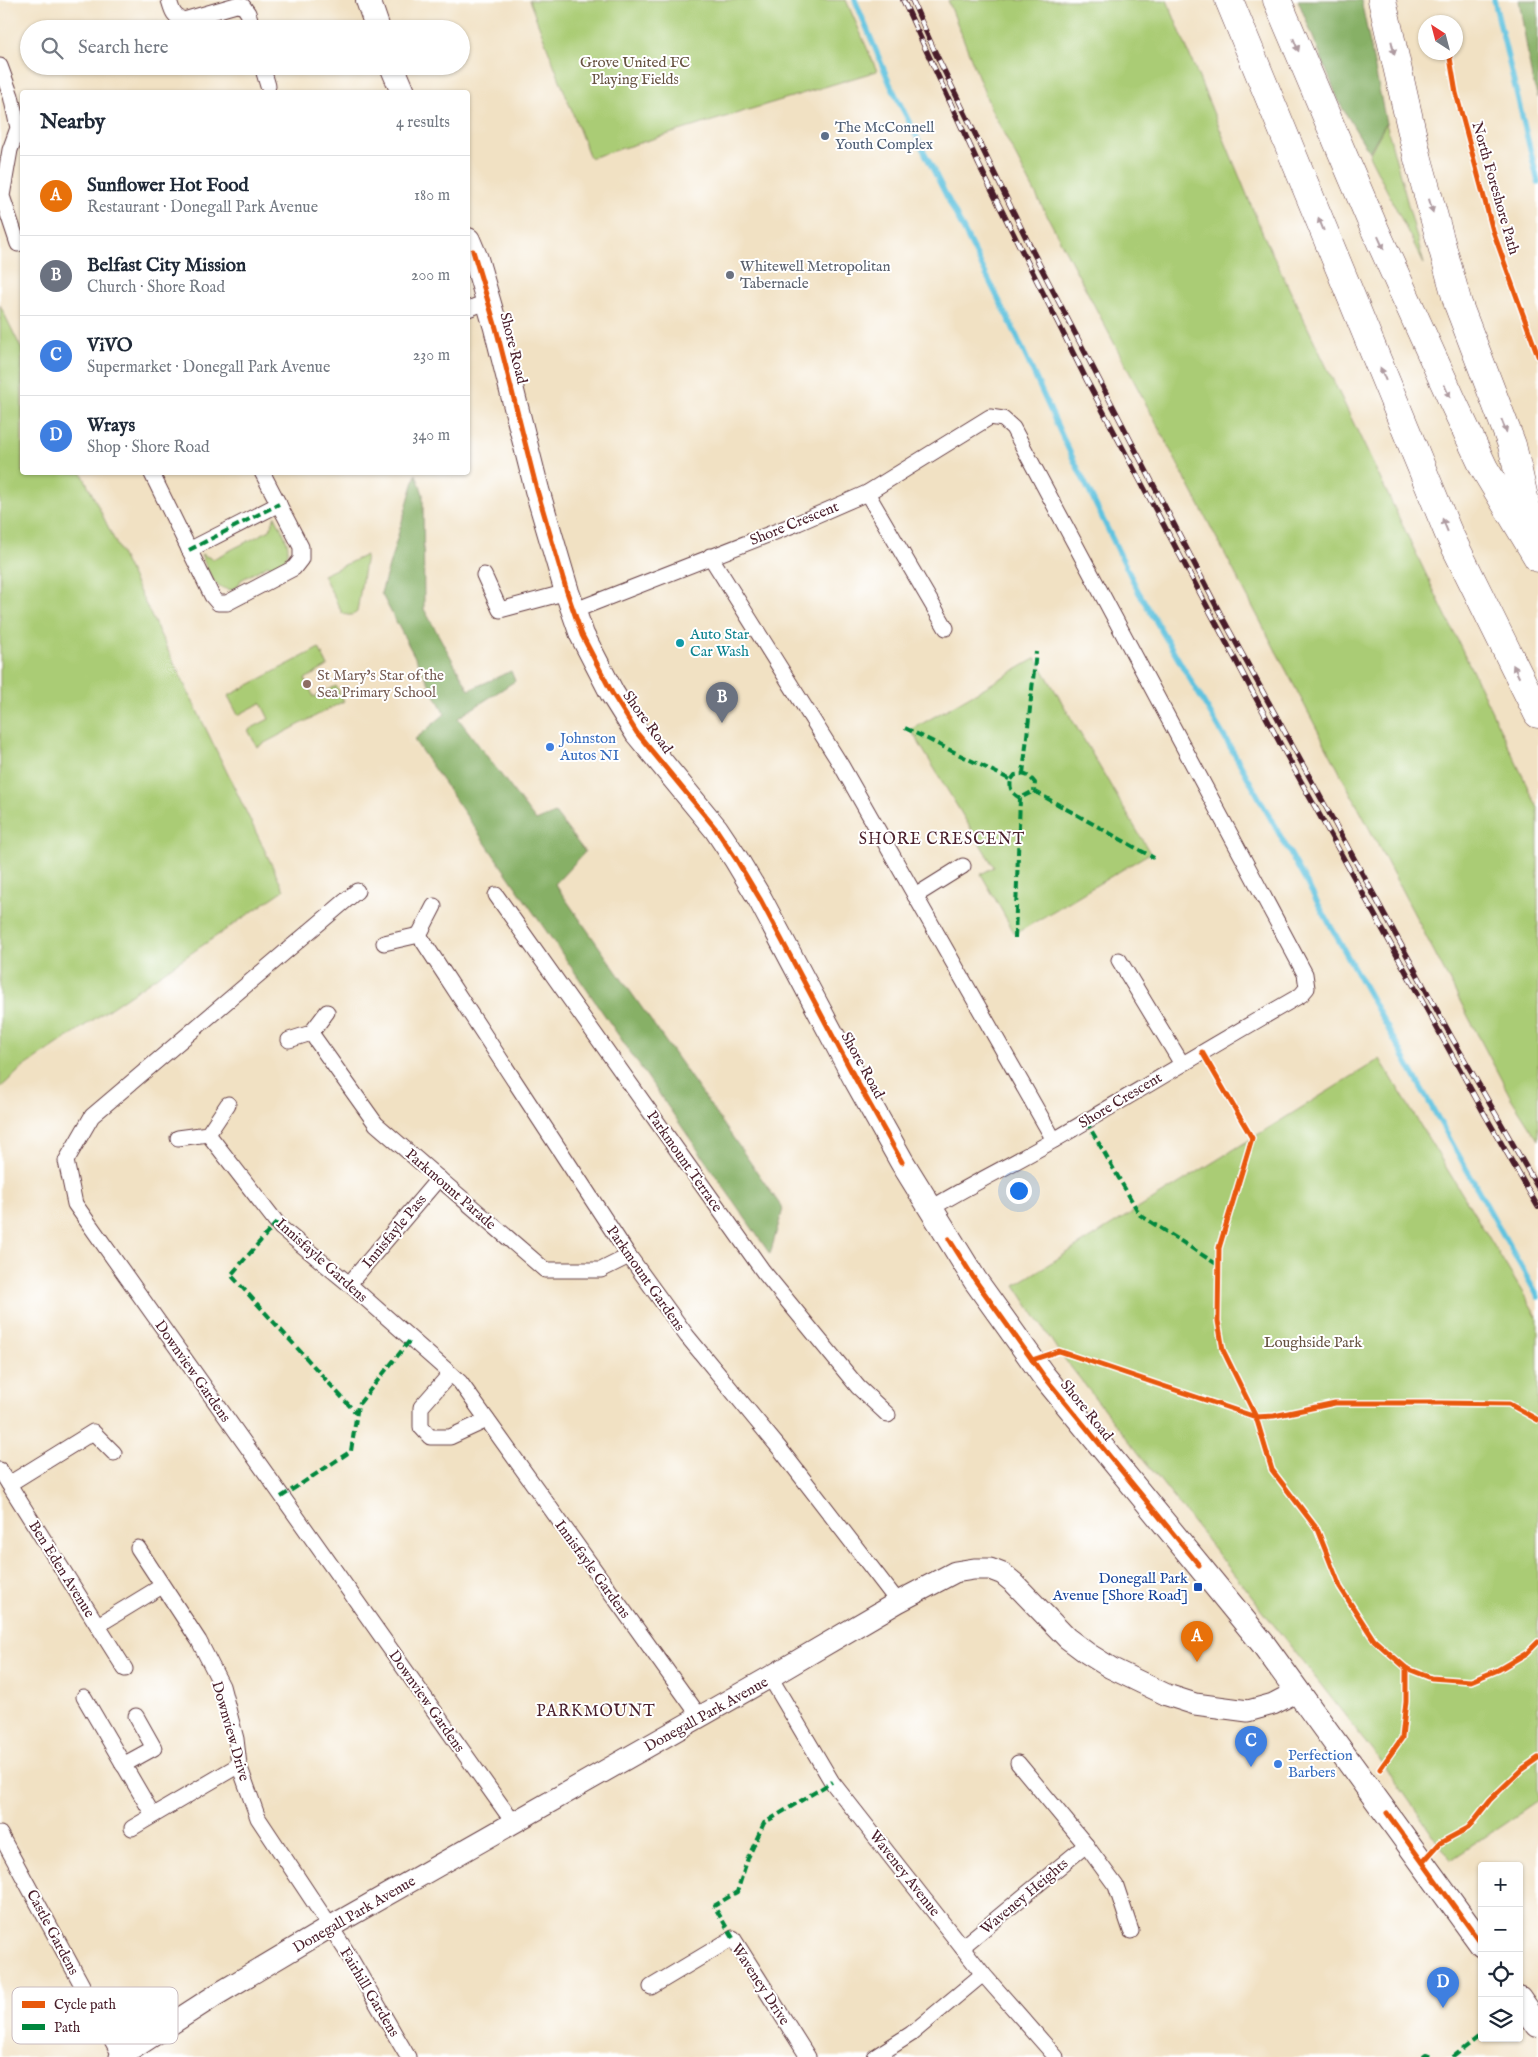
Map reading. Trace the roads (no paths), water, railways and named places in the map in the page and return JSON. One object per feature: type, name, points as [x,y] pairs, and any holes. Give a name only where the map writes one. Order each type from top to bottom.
[{"type":"highway","points":[[1229,0],[1448,532],[1538,714]]},
{"type":"highway","points":[[1277,0],[1364,206],[1453,402],[1484,468],[1538,558]]},
{"type":"highway","points":[[1382,0],[1418,159],[1458,304],[1512,445],[1538,558]]},
{"type":"main road","points":[[368,0],[375,20]]},
{"type":"main road","points":[[396,75],[402,90]]},
{"type":"main road","name":"Shore Road","points":[[470,253],[478,305],[570,601],[594,660],[637,733],[716,829],[760,898],[855,1078],[930,1209],[975,1280],[1042,1375],[1244,1620],[1298,1691],[1478,1939]]},
{"type":"main road","points":[[1523,2004],[1538,2025]]},
{"type":"street","points":[[169,0],[173,13],[178,18],[184,20],[236,5],[243,6],[250,20]]},
{"type":"street","points":[[0,66],[20,128],[10,150],[2,196],[18,244]]},
{"type":"street","points":[[265,75],[268,86]]},
{"type":"street","name":"Shore Crescent","points":[[484,575],[500,610],[570,601],[710,556],[798,523],[867,493],[990,417],[1003,419],[1013,428],[1304,974],[1307,988],[1301,995],[1054,1140],[930,1209]]},
{"type":"street","points":[[152,475],[212,596],[218,603],[227,603],[294,568],[301,560],[301,547],[264,475]]},
{"type":"street","points":[[867,493],[946,628]]},
{"type":"street","points":[[189,550],[279,504]]},
{"type":"street","points":[[710,556],[841,765],[1054,1140]]},
{"type":"street","points":[[915,896],[962,866]]},
{"type":"street","name":"Downview Gardens","points":[[357,891],[92,1116],[66,1160],[75,1204],[513,1822]]},
{"type":"street","name":"Parkmount Terrace","points":[[496,895],[763,1271],[858,1387],[888,1414]]},
{"type":"street","points":[[384,943],[419,935],[434,906]]},
{"type":"street","name":"Parkmount Gardens","points":[[419,935],[629,1256],[687,1336],[780,1449],[898,1602]]},
{"type":"street","points":[[1119,960],[1182,1064]]},
{"type":"street","points":[[289,1040],[311,1033],[327,1012]]},
{"type":"street","name":"Parkmount Parade","points":[[311,1033],[376,1124],[545,1270],[601,1270],[629,1256]]},
{"type":"street","points":[[178,1138],[208,1134],[228,1104]]},
{"type":"street","name":"Innisfayle Gardens","points":[[208,1134],[281,1228],[349,1284],[460,1382],[700,1717]]},
{"type":"street","name":"Innisfayle Pass","points":[[349,1284],[439,1178]]},
{"type":"street","points":[[450,1374],[421,1407],[421,1427],[430,1437],[450,1437],[487,1420]]},
{"type":"street","points":[[9,1484],[93,1432],[114,1453]]},
{"type":"street","name":"Ben Eden Avenue","points":[[0,1470],[125,1669]]},
{"type":"street","name":"Downview Drive","points":[[138,1548],[199,1641],[222,1686],[236,1739],[239,1765],[258,1818],[330,1927]]},
{"type":"street","name":"Donegall Park Avenue","points":[[178,2020],[330,1927],[770,1677],[898,1602],[955,1572],[990,1569],[1002,1574],[1014,1583],[1067,1638],[1087,1653],[1119,1672],[1167,1695],[1196,1704],[1248,1711],[1273,1704],[1298,1691]]},
{"type":"street","points":[[98,1625],[162,1586]]},
{"type":"street","name":"Waveney Avenue","points":[[770,1677],[832,1782],[983,1974],[1056,2057]]},
{"type":"street","points":[[84,1697],[153,1815]]},
{"type":"street","points":[[123,1765],[154,1748],[136,1716]]},
{"type":"street","points":[[1018,1763],[1086,1845],[1116,1886],[1131,1932]]},
{"type":"street","points":[[132,1828],[239,1765]]},
{"type":"street","name":"Castle Gardens","points":[[0,1834],[82,1987]]},
{"type":"street","name":"Waveney Heights","points":[[962,1947],[1086,1845]]},
{"type":"street","name":"Fairhill Gardens","points":[[330,1927],[408,2057]]},
{"type":"street","name":"Waveney Drive","points":[[651,1987],[733,1938],[808,2057]]},
{"type":"street","points":[[876,2057],[912,2034],[983,1974]]},
{"type":"street","name":"Castle Gardens","points":[[113,2044],[120,2057]]},
{"type":"street","name":"Donegall Park Avenue","points":[[120,2057],[140,2044]]},
{"type":"waterway","points":[[855,0],[890,84],[1012,326],[1063,438],[1138,591],[1239,762],[1538,1297]]},
{"type":"waterway","points":[[1494,0],[1538,182]]},
{"type":"railway","points":[[903,0],[979,165],[1087,381],[1282,747],[1485,1115],[1538,1207]]},
{"type":"railway","points":[[912,0],[935,52],[1033,252],[1222,617],[1451,1036],[1538,1188]]},
{"type":"place","name":"The McConnell Youth Complex","points":[[825,136]]},
{"type":"place","name":"Whitewell Metropolitan Tabernacle","points":[[730,275]]},
{"type":"place","name":"Auto Star Car Wash","points":[[680,643]]},
{"type":"place","name":"St Mary's Star of the Sea Primary School","points":[[307,684]]},
{"type":"place","name":"Belfast City Mission","points":[[722,723]]},
{"type":"place","name":"Johnston Autos NI","points":[[550,747]]},
{"type":"place","name":"Donegall Park Avenue [Shore Road]","points":[[1198,1587]]},
{"type":"place","name":"Sunflower Hot Food","points":[[1197,1662]]},
{"type":"place","name":"Perfection Barbers","points":[[1278,1764]]},
{"type":"place","name":"ViVO","points":[[1251,1767]]},
{"type":"place","name":"Wrays","points":[[1443,2008]]},
{"type":"district","name":"SHORE CRESCENT","points":[[942,838]]},
{"type":"district","name":"PARKMOUNT","points":[[596,1710]]},
{"type":"park label","name":"Grove United FC Playing Fields","points":[[635,70]]},
{"type":"park label","name":"Loughside Park","points":[[1313,1342]]}]
